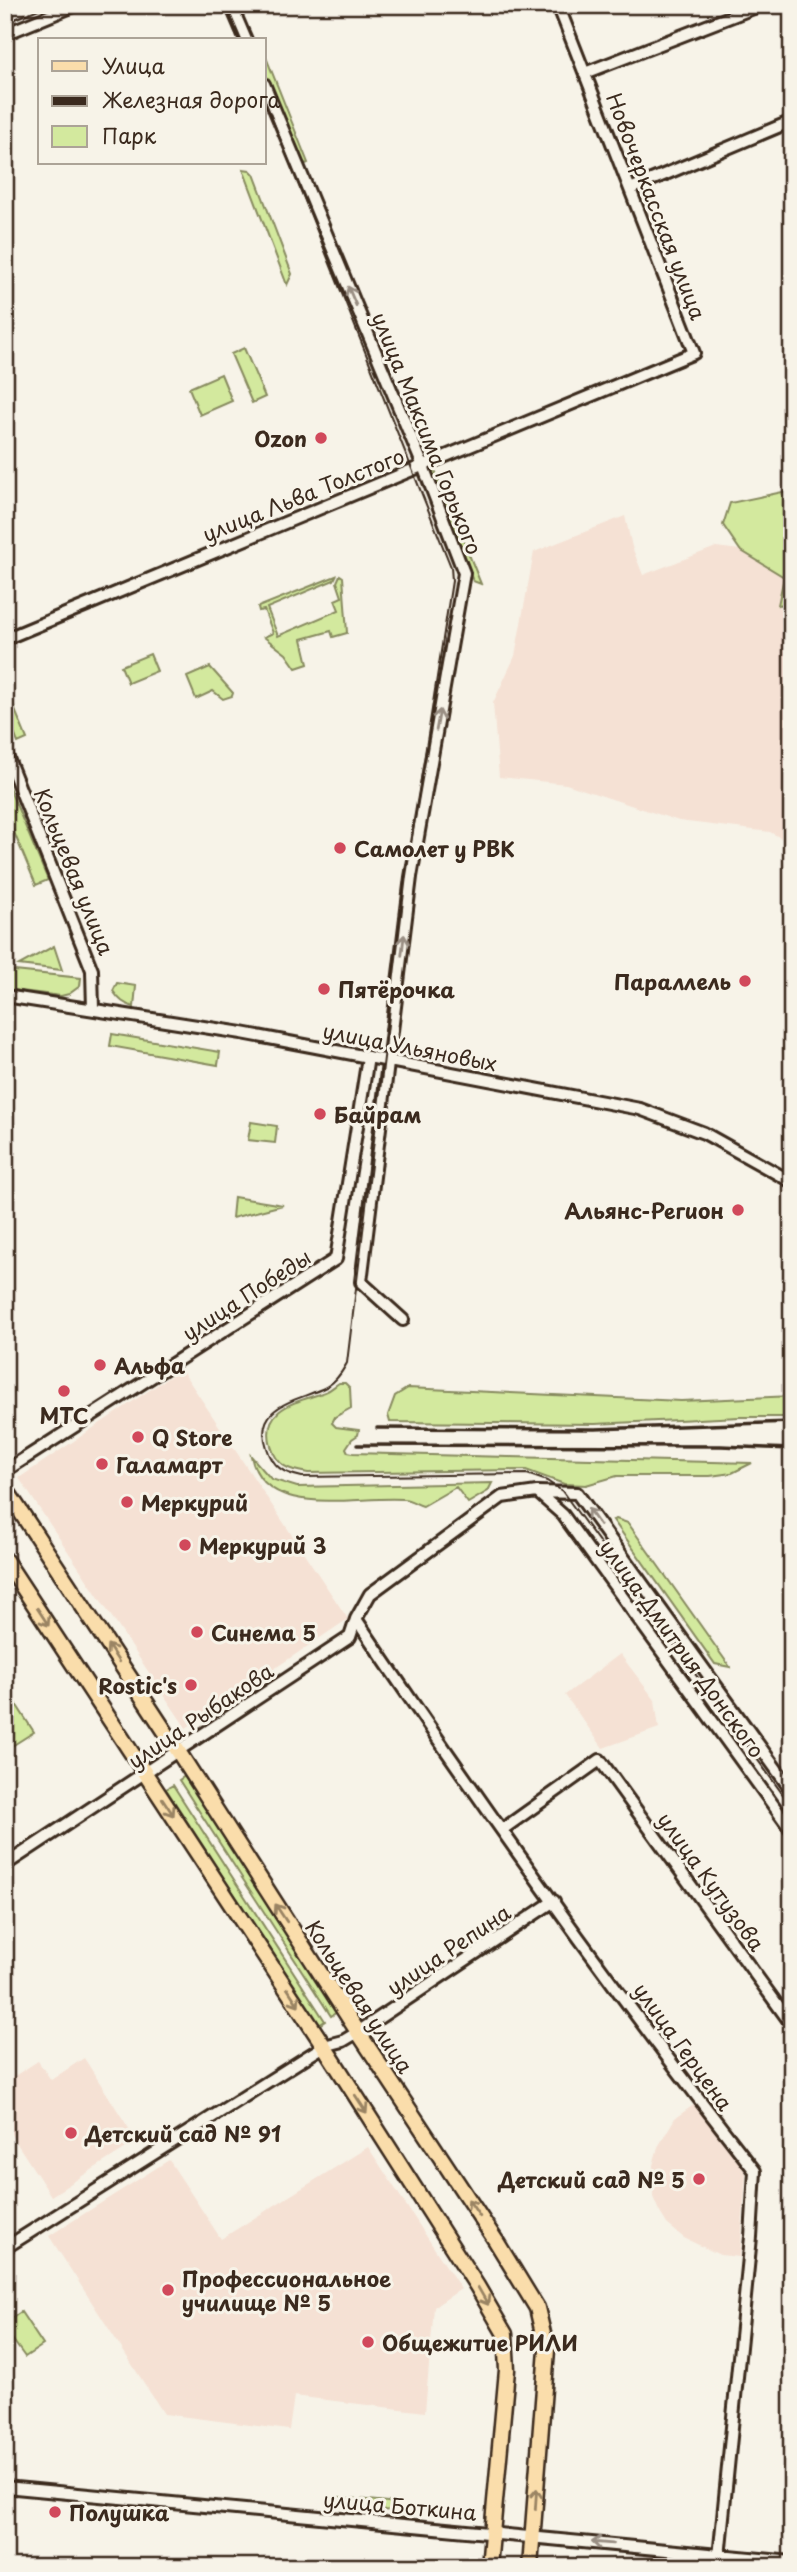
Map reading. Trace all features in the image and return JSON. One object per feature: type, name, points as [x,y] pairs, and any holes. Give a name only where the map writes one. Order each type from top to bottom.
[{"type":"main road","name":"Кольцевая улица","points":[[5,1488],[537,2308],[547,2350],[530,2567]]},
{"type":"main road","points":[[5,1560],[324,2046],[505,2334],[507,2370],[489,2567]]},
{"type":"street","points":[[5,34],[76,5]]},
{"type":"street","points":[[231,5],[245,38]]},
{"type":"street","name":"Новочеркасская улица","points":[[558,5],[694,353]]},
{"type":"street","name":"Новочеркасская улица","points":[[585,73],[761,5]]},
{"type":"street","name":"улица Максима Горького","points":[[266,89],[423,466],[464,573],[411,877],[361,1282],[403,1320]]},
{"type":"street","points":[[630,189],[792,121]]},
{"type":"street","name":"улица Льва Толстого","points":[[5,639],[694,353]]},
{"type":"street","name":"Кольцевая улица","points":[[5,751],[92,970],[93,1009]]},
{"type":"street","name":"улица Ульяновых","points":[[5,996],[368,1057],[640,1109],[704,1133],[792,1182]]},
{"type":"street","name":"улица Победы","points":[[5,1471],[336,1259],[368,1057]]},
{"type":"street","name":"улица Рыбакова","points":[[5,1865],[351,1637],[356,1619],[370,1594],[502,1497],[537,1492],[577,1493]]},
{"type":"street","name":"улица Дмитрия Донского","points":[[537,1492],[563,1515],[792,1831]]},
{"type":"street","name":"улица Дмитрия Донского","points":[[577,1493],[792,1791]]},
{"type":"street","name":"улица Герцена","points":[[356,1619],[554,1901],[696,2096],[755,2171],[751,2237],[718,2567]]},
{"type":"street","name":"улица Кутузова","points":[[503,1829],[600,1760],[792,2025]]},
{"type":"street","name":"улица Репина","points":[[5,2248],[324,2046],[343,2041],[358,2032],[554,1901]]},
{"type":"street","name":"улица Боткина","points":[[5,2487],[792,2562]]},
{"type":"shaded area","points":[[625,516],[632,547],[643,575],[716,547],[740,550],[784,577],[778,605],[792,628],[792,844],[770,832],[679,821],[566,784],[499,777],[493,703],[515,656],[534,552]]},
{"type":"shaded area","points":[[181,1369],[348,1619],[186,1728],[19,1478]]},
{"type":"shaded area","points":[[620,1654],[655,1700],[659,1728],[603,1748],[565,1695]]},
{"type":"shaded area","name":"Детский сад № 91","points":[[84,2058],[137,2141],[51,2196],[5,2125],[5,2082],[38,2061],[51,2080]]},
{"type":"shaded area","name":"Детский сад № 5","points":[[695,2104],[746,2173],[740,2257],[720,2255],[684,2238],[667,2224],[653,2197],[653,2165],[658,2147],[675,2118]]},
{"type":"shaded area","points":[[368,2147],[461,2289],[434,2307],[425,2412],[294,2396],[289,2430],[164,2414],[49,2236],[169,2160],[221,2239]]},
{"type":"green space","points":[[266,57],[308,163],[300,161],[266,76]]},
{"type":"green space","points":[[243,169],[254,174],[292,274],[287,285]]},
{"type":"green space","points":[[244,348],[265,397],[252,403],[231,354]]},
{"type":"green space","points":[[221,374],[232,401],[200,415],[189,388]]},
{"type":"green space","points":[[434,468],[481,584],[473,581],[429,470]]},
{"type":"green space","points":[[792,490],[792,603],[778,605],[784,577],[740,550],[723,525],[730,503]]},
{"type":"green space","points":[[340,575],[343,577],[347,633],[333,637],[331,631],[302,639],[308,664],[296,668],[286,654],[264,637],[273,633],[264,610],[259,611],[258,607],[336,576],[334,580],[267,608],[278,636],[339,610],[335,600],[342,597],[337,582]]},
{"type":"green space","points":[[150,654],[157,671],[128,683],[121,666]]},
{"type":"green space","points":[[210,667],[233,693],[232,696],[223,699],[213,691],[196,699],[187,677]]},
{"type":"green space","points":[[5,686],[27,739],[18,743],[5,711]]},
{"type":"green space","points":[[5,778],[48,880],[36,885],[5,811]]},
{"type":"green space","points":[[54,946],[62,970],[19,965]]},
{"type":"green space","points":[[5,970],[81,978],[80,986],[61,996],[5,989]]},
{"type":"green space","points":[[117,983],[136,986],[134,1007],[115,994],[113,991]]},
{"type":"green space","points":[[112,1034],[220,1052],[218,1065],[110,1046]]},
{"type":"green space","points":[[251,1122],[277,1126],[275,1143],[248,1140]]},
{"type":"green space","points":[[234,1197],[283,1205],[232,1218]]},
{"type":"green space","points":[[339,1383],[345,1383],[350,1388],[351,1408],[335,1417],[332,1423],[336,1427],[359,1430],[358,1435],[346,1448],[353,1453],[752,1463],[732,1473],[710,1476],[617,1476],[586,1485],[564,1484],[526,1470],[308,1473],[284,1466],[276,1458],[269,1433],[276,1414],[293,1403],[327,1391]]},
{"type":"green space","points":[[408,1388],[681,1401],[792,1396],[792,1417],[595,1424],[390,1422],[388,1415],[395,1396]]},
{"type":"green space","points":[[251,1456],[271,1479],[297,1487],[492,1483],[488,1491],[468,1503],[456,1487],[423,1506],[403,1499],[315,1500],[293,1497],[274,1490],[259,1476]]},
{"type":"green space","points":[[613,1520],[628,1523],[730,1667],[715,1664]]},
{"type":"green space","points":[[5,1687],[34,1732],[12,1746],[5,1736]]},
{"type":"green space","points":[[185,1776],[337,2012],[331,2016],[179,1780]]},
{"type":"green space","points":[[173,1785],[325,2021],[319,2025],[166,1789]]},
{"type":"green space","points":[[21,2312],[43,2345],[25,2357],[5,2329],[5,2323]]},
{"type":"green space","points":[[338,2497],[398,2503],[393,2511],[341,2506]]},
{"type":"tram line","points":[[5,23],[48,5]]},
{"type":"tram line","points":[[226,5],[240,38]]},
{"type":"tram line","points":[[266,103],[451,567],[452,581],[406,876],[347,1363],[330,1385],[281,1406],[272,1413],[266,1422],[264,1433],[267,1448],[272,1460],[280,1468],[302,1477],[527,1474],[547,1481],[562,1491],[792,1807]]},
{"type":"railway","points":[[377,1428],[595,1429],[792,1422]]},
{"type":"railway","points":[[357,1445],[721,1446],[792,1449]]},
{"type":"place","name":"Ozon","points":[[321,438]]},
{"type":"place","name":"Самолет у РВК","points":[[340,848]]},
{"type":"place","name":"Параллель","points":[[745,981]]},
{"type":"place","name":"Пятёрочка","points":[[324,989]]},
{"type":"place","name":"Байрам","points":[[320,1114]]},
{"type":"place","name":"Альянс-Регион","points":[[738,1210]]},
{"type":"place","name":"Альфа","points":[[100,1365]]},
{"type":"place","name":"МТС","points":[[64,1391]]},
{"type":"place","name":"Q Store","points":[[138,1437]]},
{"type":"place","name":"Галамарт","points":[[102,1464]]},
{"type":"place","name":"Меркурий","points":[[127,1502]]},
{"type":"place","name":"Меркурий 3","points":[[185,1545]]},
{"type":"place","name":"Синема 5","points":[[197,1632]]},
{"type":"place","name":"Rostic's","points":[[191,1685]]},
{"type":"place","name":"Детский сад № 91","points":[[71,2133]]},
{"type":"place","name":"Детский сад № 5","points":[[699,2179]]},
{"type":"place","name":"Профессиональное училище № 5","points":[[168,2290]]},
{"type":"place","name":"Общежитие РИЛИ","points":[[368,2342]]},
{"type":"place","name":"Полушка","points":[[55,2512]]}]
